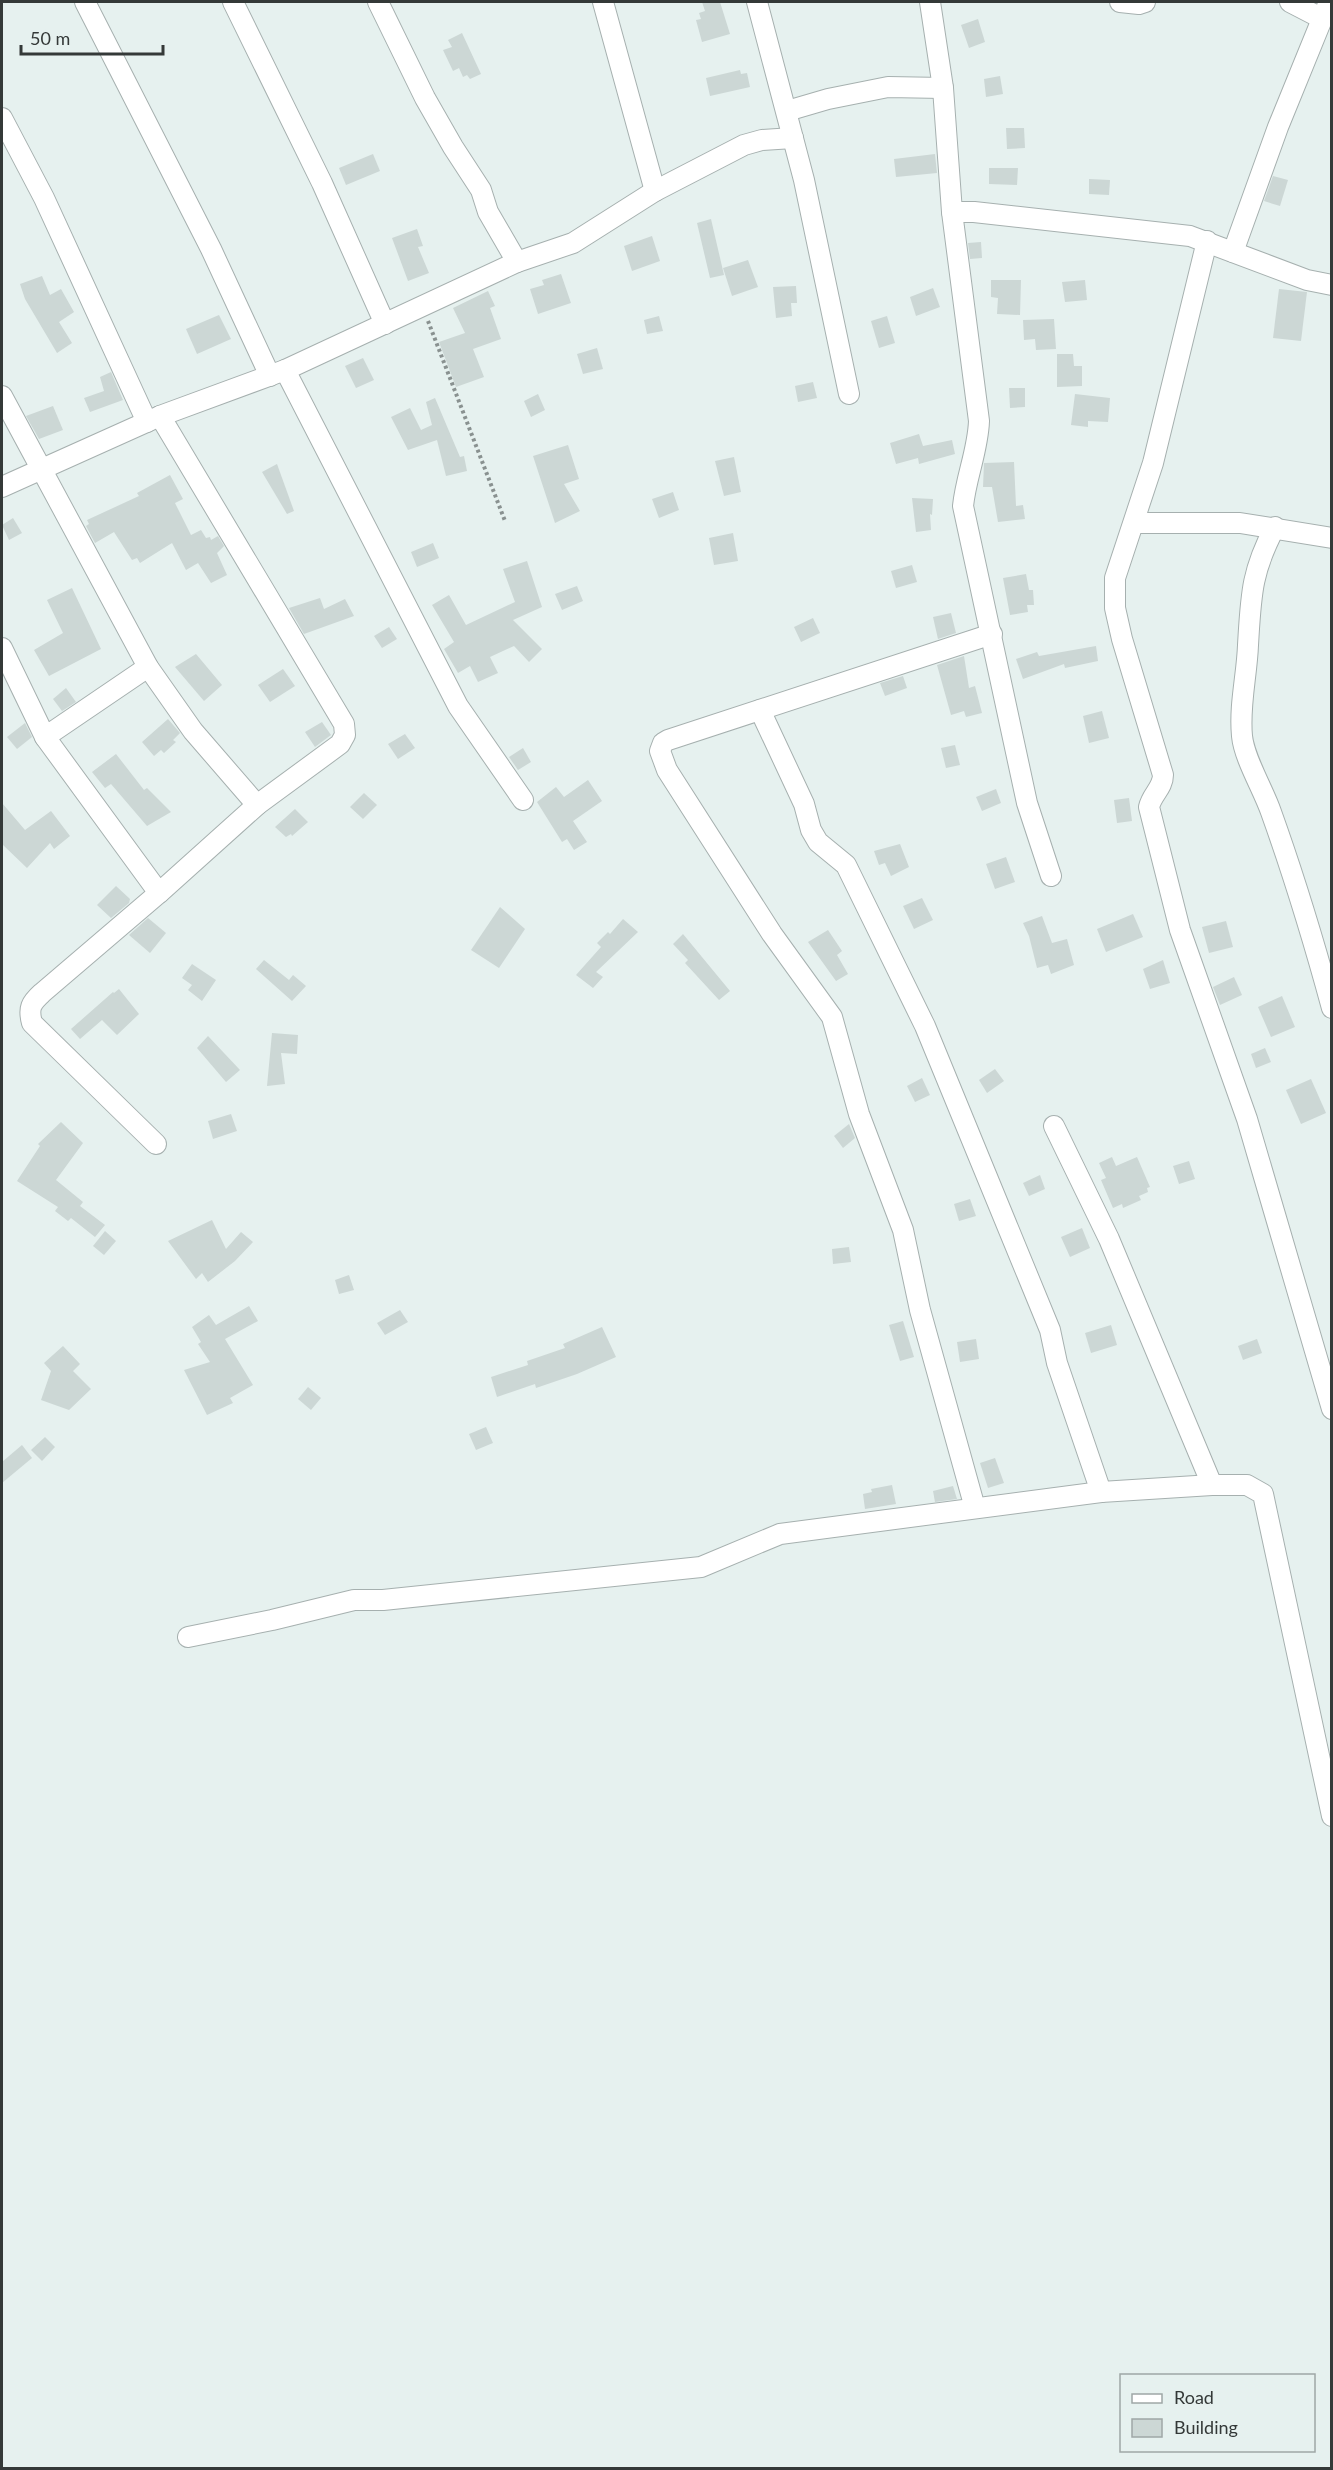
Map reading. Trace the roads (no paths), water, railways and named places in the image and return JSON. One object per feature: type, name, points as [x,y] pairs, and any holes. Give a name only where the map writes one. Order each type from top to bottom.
[{"type":"street","points":[[85,2],[211,249],[458,706],[523,800]]},
{"type":"street","points":[[233,2],[322,183],[385,324]]},
{"type":"street","points":[[378,2],[425,98],[481,190],[488,212],[517,262]]},
{"type":"street","points":[[603,2],[655,191]]},
{"type":"street","points":[[757,2],[787,111],[849,394]]},
{"type":"street","points":[[930,2],[943,88],[951,212],[979,421],[979,436],[965,487],[963,506],[1027,803],[1051,876]]},
{"type":"street","points":[[1120,2],[1139,4],[1145,2]]},
{"type":"street","points":[[1233,252],[1278,127],[1325,10],[1290,2]]},
{"type":"street","points":[[787,111],[828,99],[888,87],[943,88]]},
{"type":"street","points":[[2,118],[154,419],[344,724],[345,735],[340,744],[257,805],[159,894],[31,1003],[29,1013],[32,1023],[156,1144]]},
{"type":"street","points":[[2,487],[154,419],[277,373],[517,262],[573,243],[655,191],[744,146],[762,140],[793,138]]},
{"type":"street","points":[[951,212],[974,212],[1190,236],[1306,280],[1332,285]]},
{"type":"street","points":[[1207,241],[1153,463],[1135,523],[1120,557],[1115,578],[1114,608],[1163,775],[1163,782],[1151,798],[1150,817],[1180,930],[1247,1119],[1332,1409]]},
{"type":"street","points":[[2,396],[148,667],[193,731],[257,805]]},
{"type":"street","points":[[1135,523],[1240,523],[1332,538]]},
{"type":"street","points":[[1275,527],[1263,550],[1251,591],[1243,691],[1242,737],[1290,867],[1330,997]]},
{"type":"street","points":[[975,1508],[920,1310],[903,1230],[859,1114],[832,1017],[772,934],[667,770],[660,751],[663,743],[668,740],[992,634]]},
{"type":"street","points":[[2,648],[45,737],[159,894]]},
{"type":"street","points":[[45,737],[148,667]]},
{"type":"street","points":[[760,710],[804,804],[811,830],[818,842],[846,865],[926,1026],[1050,1330],[1057,1364],[1101,1492]]},
{"type":"street","points":[[1054,1126],[1109,1239],[1212,1485]]},
{"type":"street","points":[[188,1637],[354,1600],[382,1600],[701,1568],[780,1534],[1101,1492],[1247,1485],[1263,1494],[1332,1816]]}]
